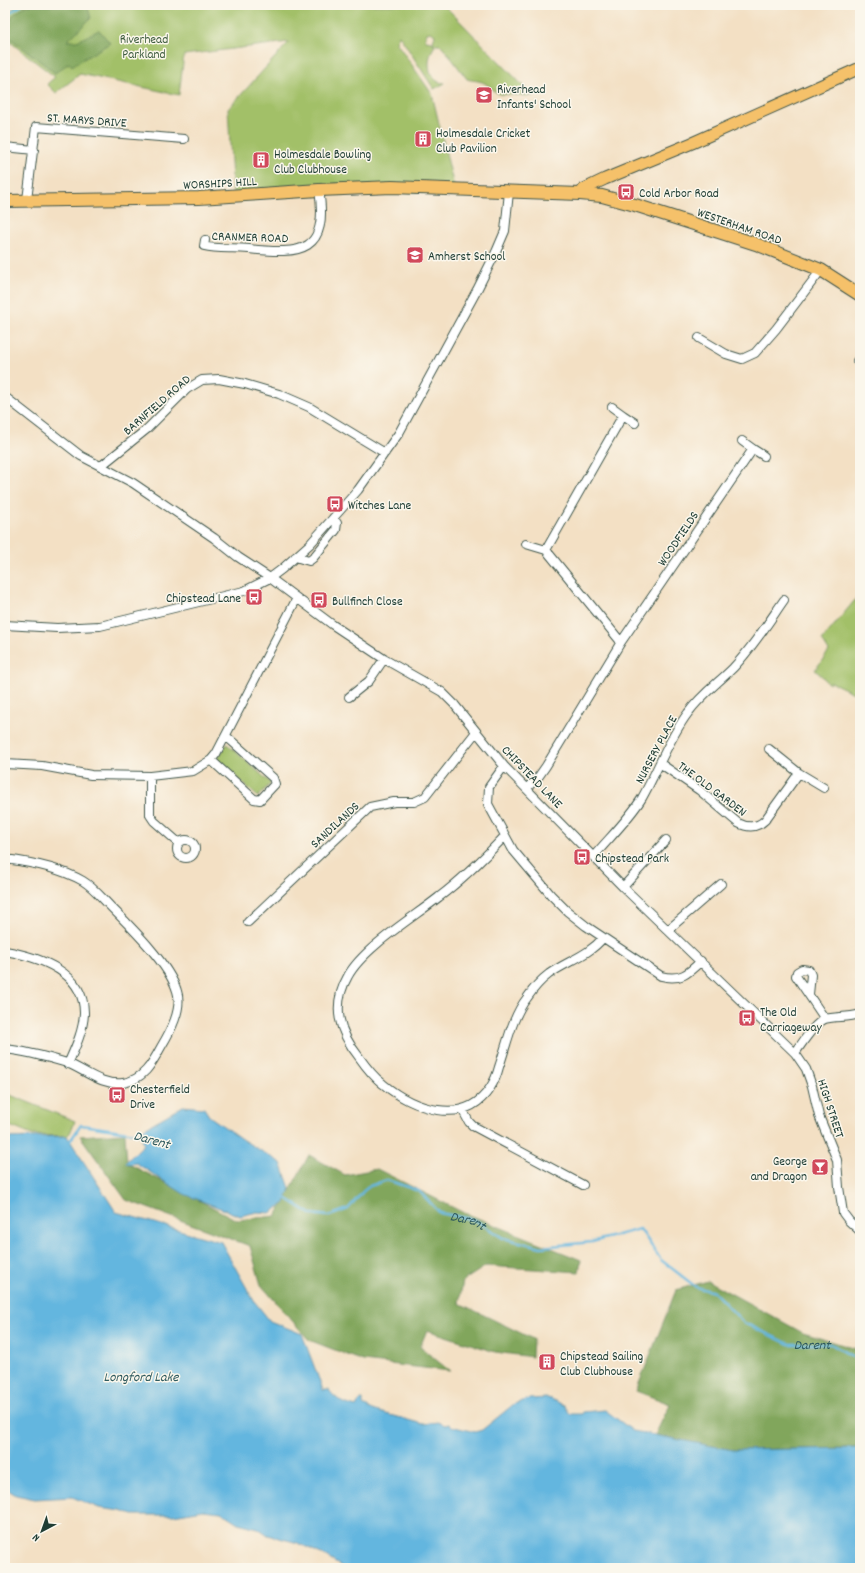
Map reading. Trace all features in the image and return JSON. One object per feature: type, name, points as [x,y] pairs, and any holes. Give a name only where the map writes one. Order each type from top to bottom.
[{"type":"highway","name":"WORSHIPS HILL","points":[[5,201],[199,198],[319,190],[392,188],[580,194]]},
{"type":"highway","name":"WESTERHAM ROAD","points":[[580,194],[602,196],[635,205],[756,244],[821,270],[860,294]]},
{"type":"main road","points":[[580,194],[584,189],[605,179],[692,143],[860,68]]},
{"type":"street","name":"ST. MARYS DRIVE","points":[[27,200],[28,181],[34,150],[36,127],[184,139]]},
{"type":"street","points":[[5,147],[34,150]]},
{"type":"street","name":"CRANMER ROAD","points":[[205,246],[211,248],[248,249],[268,252],[290,252],[305,247],[315,238],[320,228],[322,216],[319,190]]},
{"type":"street","points":[[5,625],[57,628],[100,626],[244,591],[270,578],[295,558],[310,544],[358,490],[385,453],[407,418],[477,290],[496,252],[505,231],[509,192]]},
{"type":"street","points":[[698,338],[726,354],[742,358],[755,353],[776,329],[821,270]]},
{"type":"street","name":"BARNFIELD ROAD","points":[[101,466],[147,429],[187,389],[202,380],[219,379],[245,384],[280,394],[309,408],[385,453]]},
{"type":"street","name":"CHIPSTEAD LANE","points":[[5,397],[81,456],[133,483],[214,538],[238,557],[384,659],[442,692],[454,704],[504,766],[623,887],[783,1040]]},
{"type":"street","points":[[612,407],[635,423]]},
{"type":"street","points":[[546,550],[623,415]]},
{"type":"street","points":[[742,441],[764,456]]},
{"type":"street","name":"WOODFIELDS","points":[[527,788],[539,776],[546,766],[621,642],[753,449]]},
{"type":"street","points":[[295,558],[309,561],[320,551],[337,527],[337,523],[333,518]]},
{"type":"street","points":[[526,544],[546,550],[621,642]]},
{"type":"street","points":[[5,764],[42,766],[91,775],[150,776],[193,771],[210,760],[216,754],[297,598]]},
{"type":"street","name":"NURSERY PLACE","points":[[594,856],[641,799],[661,764],[679,726],[689,712],[710,688],[732,669],[747,653],[784,600]]},
{"type":"street","points":[[349,698],[369,681],[384,659]]},
{"type":"street","name":"SANDILANDS","points":[[248,922],[370,807],[394,802],[414,802],[425,797],[476,732]]},
{"type":"street","points":[[210,760],[254,799],[260,800],[275,784],[273,778],[226,736]]},
{"type":"street","points":[[769,749],[799,773],[824,788]]},
{"type":"street","name":"THE OLD GARDEN","points":[[661,764],[699,790],[738,823],[751,827],[760,824],[765,820],[799,773]]},
{"type":"street","points":[[504,766],[489,788],[488,804],[504,837],[517,856],[556,900],[573,916],[603,938],[661,976],[671,978],[680,977],[692,970],[701,961]]},
{"type":"street","points":[[150,776],[150,815],[154,821],[179,843]]},
{"type":"street","points":[[504,837],[453,886],[364,955],[348,976],[340,995],[339,1007],[342,1030],[358,1056],[382,1083],[396,1094],[426,1108],[437,1111],[462,1109],[482,1098],[494,1081],[519,1011],[526,999],[537,985],[552,972],[591,950],[603,938]]},
{"type":"street","points":[[623,887],[666,840]]},
{"type":"street","points":[[5,859],[50,869],[84,882],[152,951],[163,966],[177,991],[178,1001],[172,1026],[154,1060],[143,1074],[122,1083],[104,1081],[68,1064],[33,1054],[5,1049]]},
{"type":"street","points":[[668,930],[720,884]]},
{"type":"street","points":[[5,951],[42,961],[62,972],[74,984],[80,994],[83,1006],[83,1022],[77,1043],[68,1064]]},
{"type":"street","points":[[809,994],[824,1020]]},
{"type":"street","points":[[795,1053],[814,1028],[824,1020],[851,1017],[860,1014]]},
{"type":"street","name":"HIGH STREET","points":[[783,1040],[795,1053],[806,1069],[820,1116],[837,1160],[843,1213],[860,1231]]},
{"type":"street","points":[[462,1109],[473,1126],[583,1185]]},
{"type":"green space","name":"Riverhead Parkland","points":[[16,5],[444,5],[533,96],[499,94],[484,83],[467,79],[443,47],[436,45],[433,42],[435,35],[431,32],[427,33],[425,38],[426,41],[432,42],[435,46],[429,63],[431,74],[434,79],[445,83],[434,89],[399,35],[396,42],[432,94],[455,191],[233,197],[228,109],[289,42],[184,55],[179,95],[80,74],[56,93],[47,84],[55,77],[5,38],[5,17]]},
{"type":"green space","points":[[27,5],[87,5],[91,18],[67,41],[77,41],[99,30],[110,43],[72,66],[69,63],[55,73],[5,34],[13,15]]},
{"type":"green space","points":[[859,592],[860,696],[831,682],[830,684],[826,682],[824,678],[815,670],[829,651],[822,640],[859,595]]},
{"type":"green space","points":[[227,744],[271,783],[258,797],[217,759]]},
{"type":"green space","points":[[5,1093],[75,1121],[70,1133],[67,1136],[32,1135],[5,1124]]},
{"type":"green space","points":[[125,1133],[127,1163],[237,1220],[276,1216],[309,1155],[345,1175],[377,1169],[460,1211],[581,1260],[579,1272],[486,1266],[463,1281],[459,1303],[533,1339],[532,1357],[495,1352],[427,1330],[420,1347],[450,1371],[363,1361],[309,1340],[261,1285],[250,1246],[126,1200],[80,1136]]},
{"type":"green space","points":[[708,1281],[803,1333],[860,1350],[860,1448],[733,1450],[655,1435],[670,1404],[636,1391],[676,1290]]},
{"type":"water","points":[[183,1106],[204,1108],[209,1116],[243,1140],[281,1163],[290,1188],[285,1203],[270,1213],[257,1212],[240,1216],[184,1194],[136,1163],[125,1163],[144,1144],[140,1134],[143,1129]]},
{"type":"water","name":"Longford Lake","points":[[67,1136],[116,1212],[221,1242],[254,1301],[270,1321],[302,1334],[323,1390],[329,1390],[338,1399],[348,1404],[356,1407],[360,1400],[363,1400],[363,1405],[375,1411],[423,1424],[438,1422],[475,1432],[482,1430],[514,1404],[529,1399],[548,1398],[564,1405],[570,1414],[582,1414],[583,1412],[605,1410],[633,1431],[733,1450],[860,1448],[860,1568],[344,1568],[321,1554],[298,1543],[268,1535],[258,1528],[238,1523],[221,1512],[203,1510],[173,1515],[133,1515],[121,1511],[99,1508],[72,1497],[35,1499],[16,1495],[5,1488],[5,1138]]},
{"type":"waterway","points":[[5,20],[11,12],[22,5]]},
{"type":"waterway","name":"Darent","points":[[70,1141],[81,1125],[142,1134]]},
{"type":"waterway","name":"Darent","points":[[284,1197],[311,1214],[329,1216],[348,1209],[367,1187],[387,1180],[419,1191],[440,1213],[475,1220],[503,1238],[541,1247],[592,1242],[640,1229],[661,1260],[696,1287],[714,1292],[744,1323],[789,1344],[831,1344],[860,1361]]},
{"type":"place","name":"Riverhead Infants' School","points":[[484,95]]},
{"type":"place","name":"Holmesdale Cricket Club Pavilion","points":[[423,139]]},
{"type":"place","name":"Holmesdale Bowling Club Clubhouse","points":[[261,160]]},
{"type":"place","name":"Cold Arbor Road","points":[[626,192]]},
{"type":"place","name":"Amherst School","points":[[415,255]]},
{"type":"place","name":"Witches Lane","points":[[335,504]]},
{"type":"place","name":"Chipstead Lane","points":[[254,597]]},
{"type":"place","name":"Bullfinch Close","points":[[319,600]]},
{"type":"place","name":"Chipstead Park","points":[[582,857]]},
{"type":"place","name":"The Old Carriageway","points":[[747,1018]]},
{"type":"place","name":"Chesterfield Drive","points":[[117,1095]]},
{"type":"place","name":"George and Dragon","points":[[820,1167]]},
{"type":"place","name":"Chipstead Sailing Club Clubhouse","points":[[547,1362]]}]
